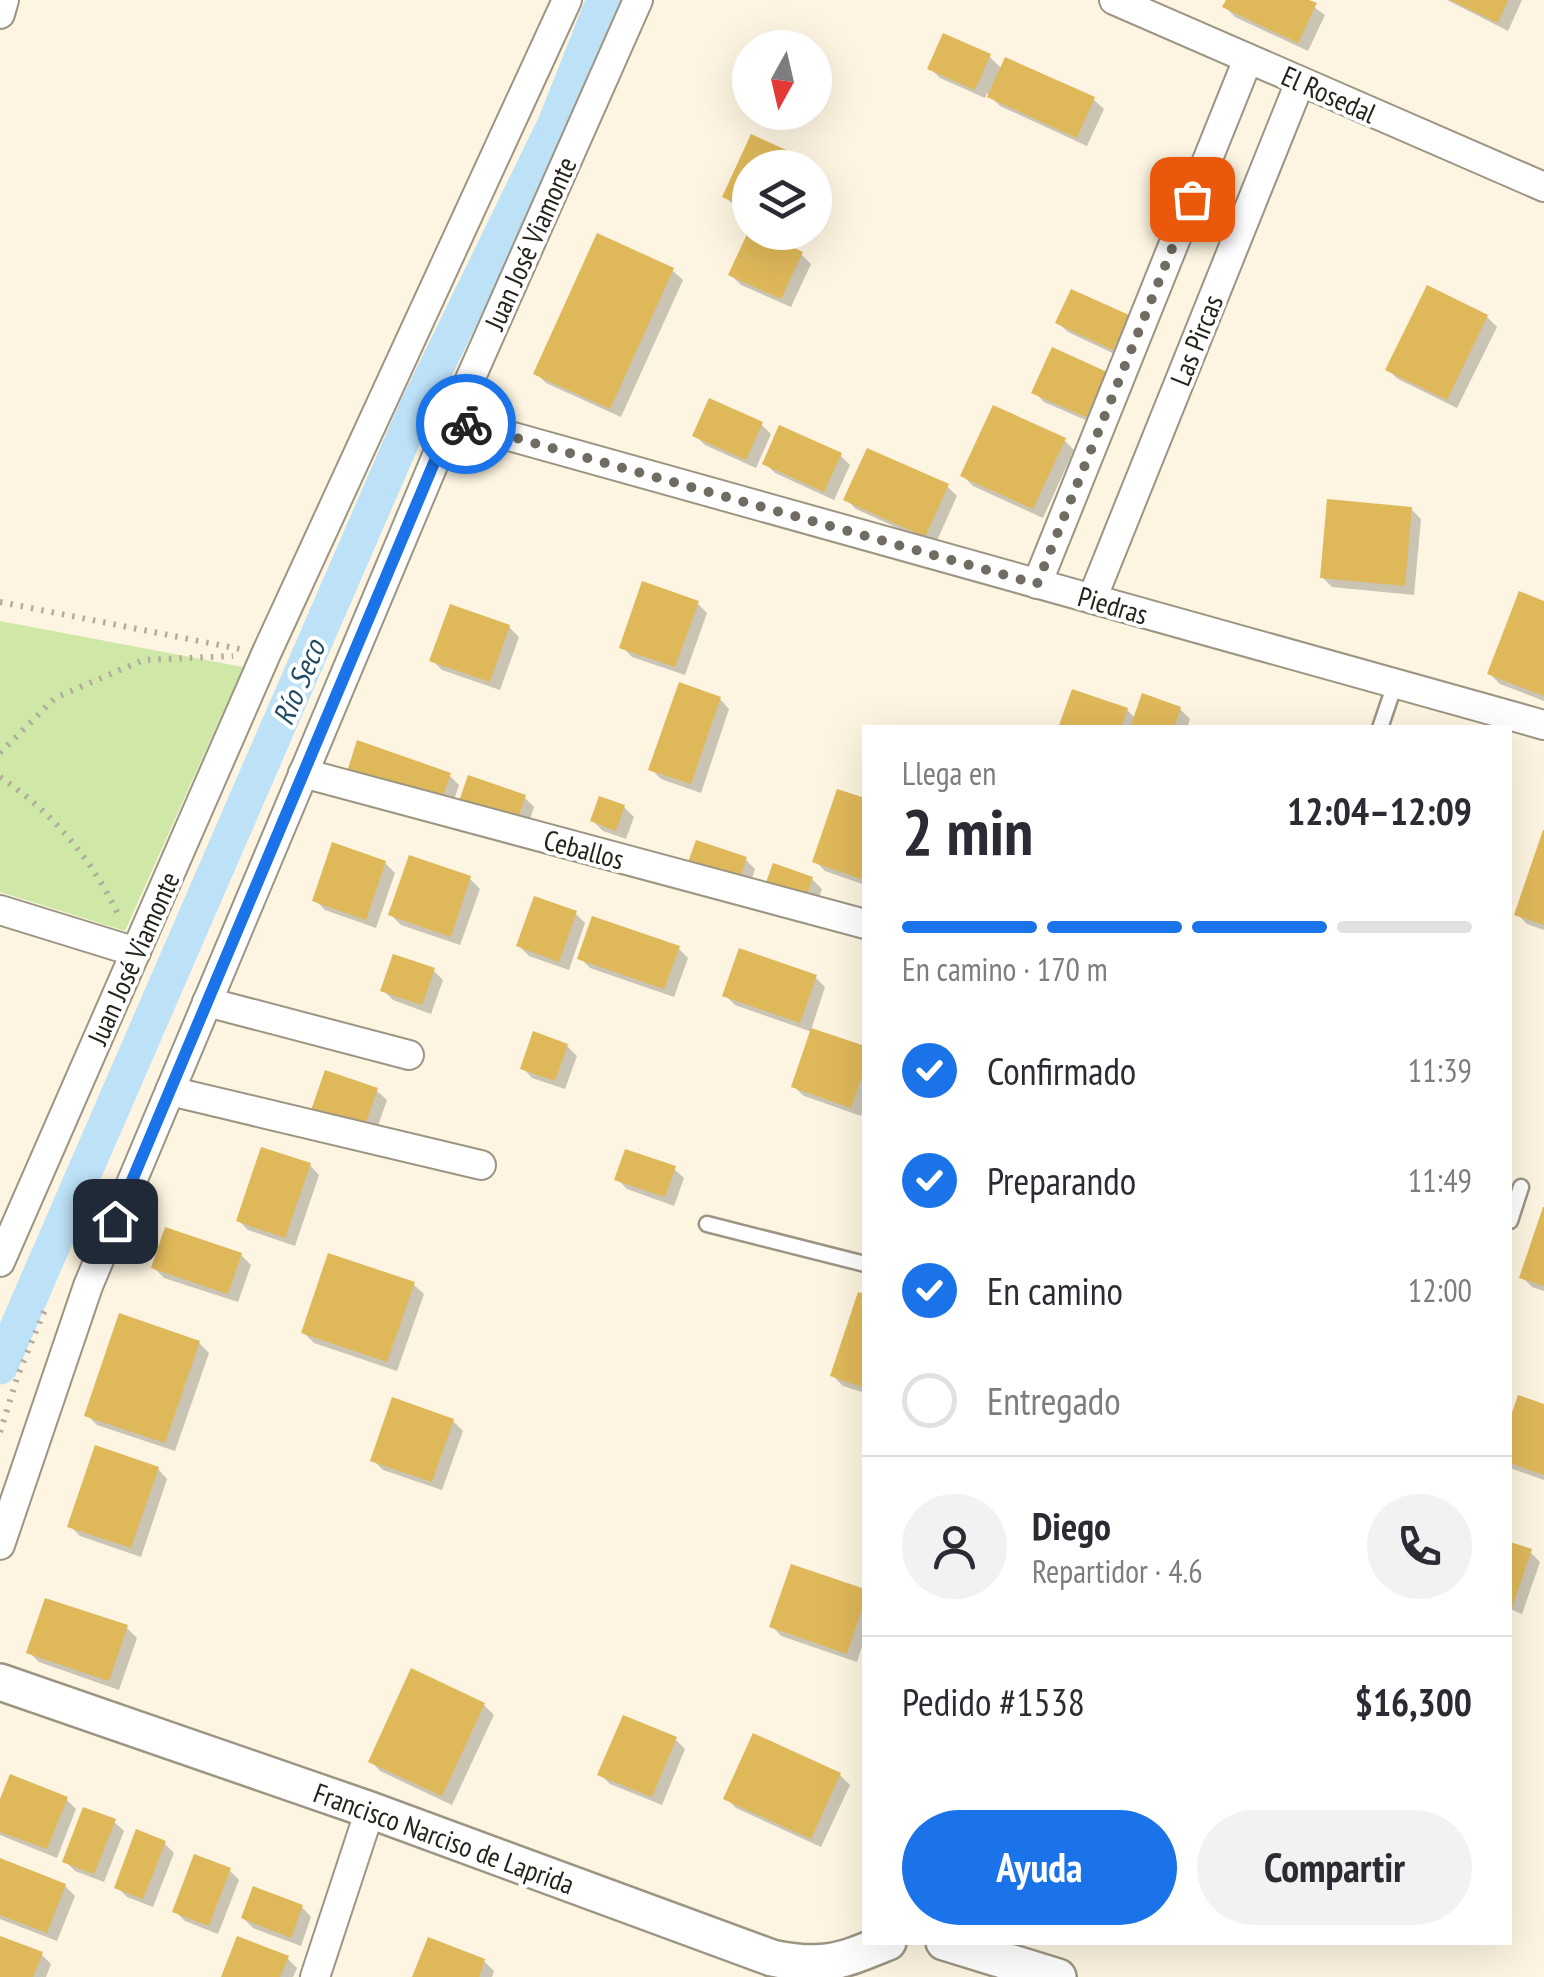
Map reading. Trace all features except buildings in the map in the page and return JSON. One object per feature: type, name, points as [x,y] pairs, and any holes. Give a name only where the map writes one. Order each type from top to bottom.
[{"type":"street","points":[[0,14],[4,0]]},
{"type":"street","name":"Juan José Viamonte","points":[[0,1262],[266,654],[567,0]]},
{"type":"street","name":"Juan José Viamonte","points":[[0,1545],[88,1286],[452,420],[638,0]]},
{"type":"street","name":"El Rosedal","points":[[1132,4],[1248,59],[1544,187]]},
{"type":"street","name":"Las Pircas","points":[[1037,584],[1248,59]]},
{"type":"street","name":"Las Pircas","points":[[1092,599],[1300,82]]},
{"type":"street","name":"Piedras","points":[[452,420],[1544,725]]},
{"type":"street","name":"Ceballos","points":[[303,773],[862,923]]},
{"type":"street","points":[[0,910],[136,952]]},
{"type":"street","points":[[207,1002],[409,1056]]},
{"type":"street","points":[[170,1091],[481,1166]]},
{"type":"street","name":"Francisco Narciso de Laprida","points":[[0,1682],[370,1810],[772,1958],[806,1965],[838,1962],[880,1945]]},
{"type":"street","points":[[315,1977],[370,1810]]},
{"type":"street","points":[[954,1945],[1058,1977]]},
{"type":"lane","points":[[1381,725],[1395,684]]},
{"type":"lane","points":[[1512,1214],[1520,1187]]},
{"type":"lane","points":[[707,1224],[862,1263]]},
{"type":"path","points":[[0,602],[266,654]]},
{"type":"path","points":[[0,753],[54,698],[143,660],[266,654]]},
{"type":"path","points":[[0,776],[35,800],[98,874],[136,952]]},
{"type":"green space","points":[[0,621],[243,667],[125,931],[0,892]]},
{"type":"waterway","name":"Río Seco","points":[[0,1367],[416,409],[555,124],[604,0]]},
{"type":"way so far","points":[[466,424],[1037,584],[1192,199]]},
{"type":"route","points":[[115,1221],[452,420],[466,424]]}]
